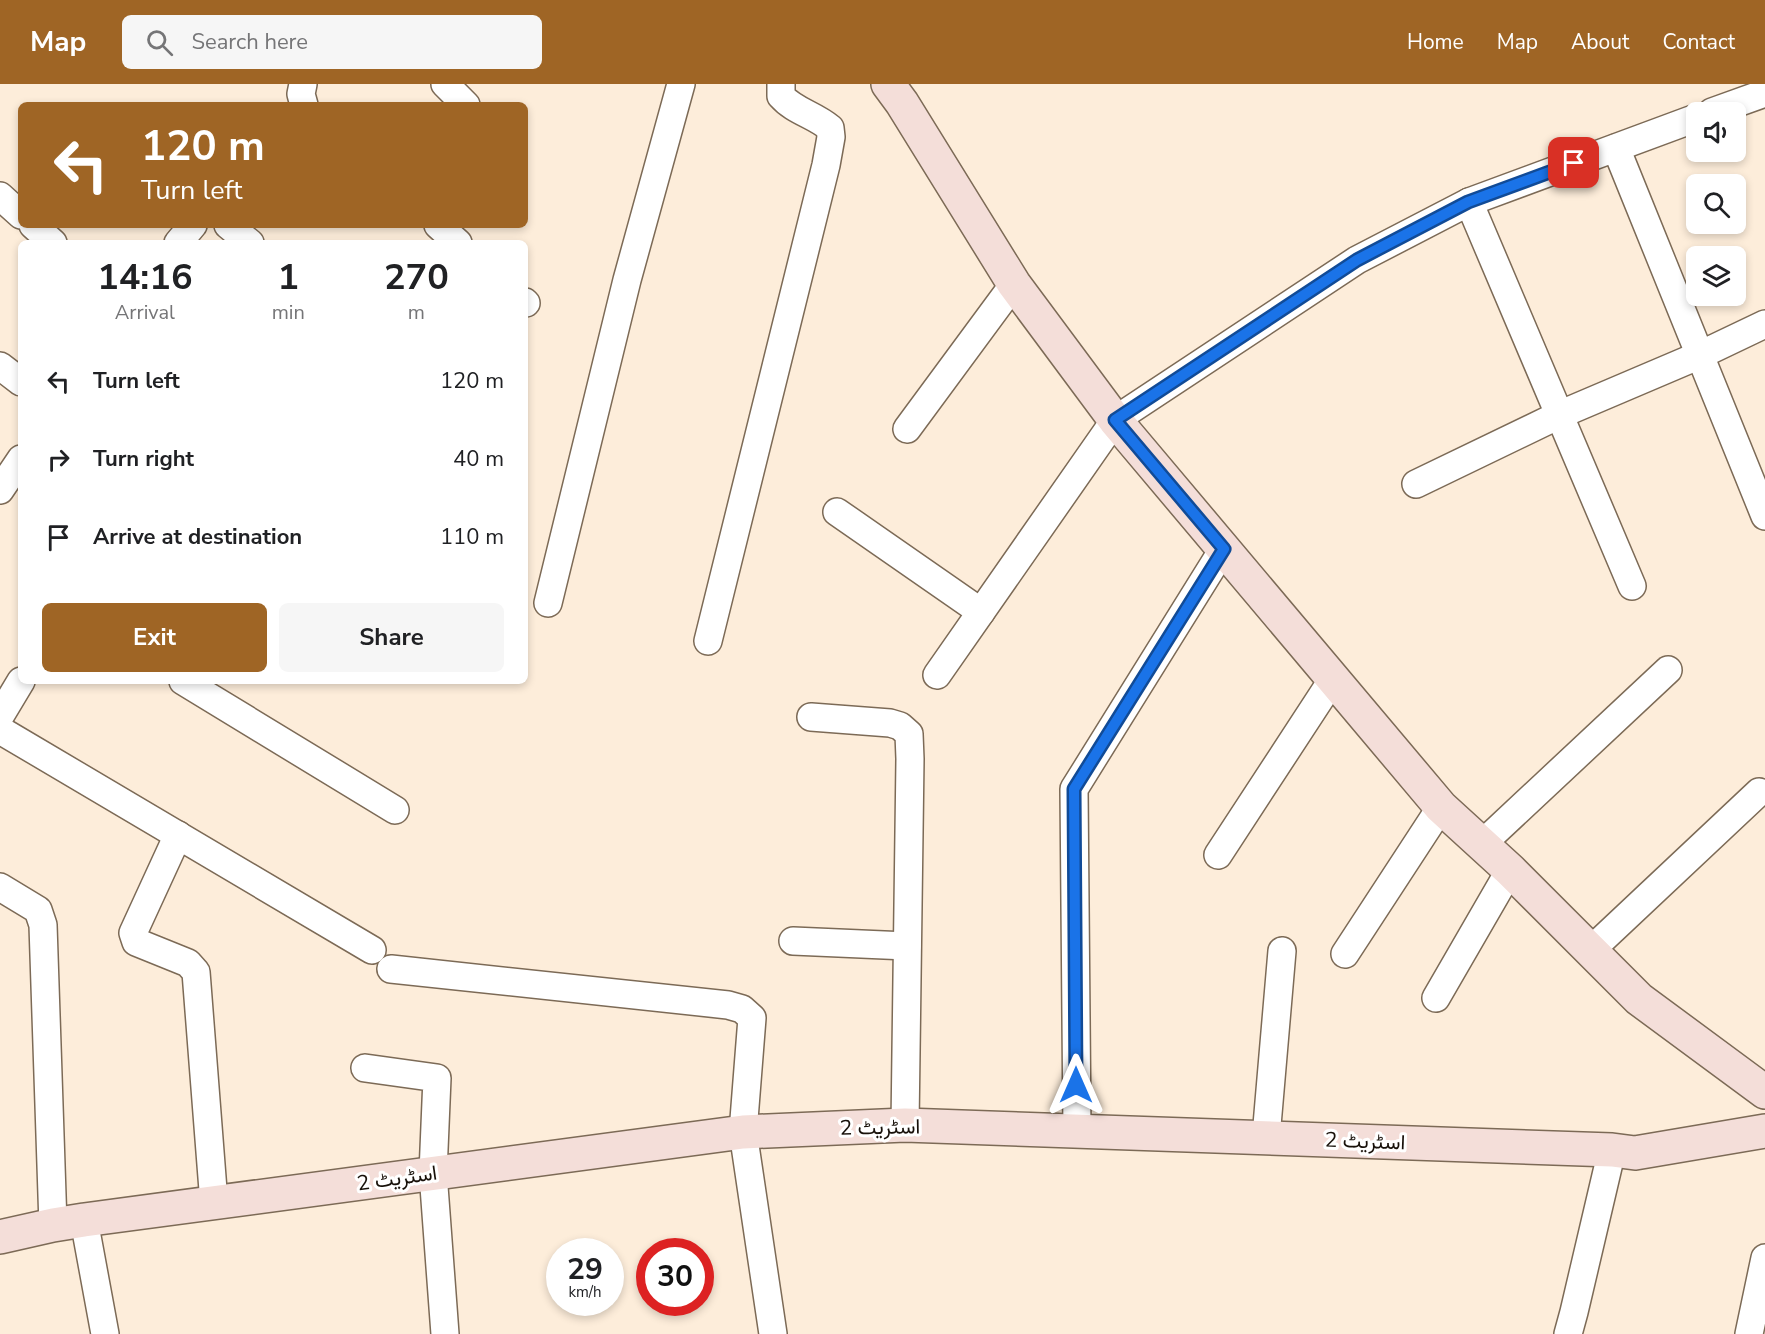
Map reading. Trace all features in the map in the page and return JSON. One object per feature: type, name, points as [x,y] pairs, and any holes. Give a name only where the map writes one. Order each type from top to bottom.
[{"type":"street","points":[[303,84],[301,94],[303,102]]},
{"type":"street","points":[[445,84],[463,102]]},
{"type":"street","points":[[548,603],[627,280],[681,84]]},
{"type":"street","points":[[708,641],[824,177],[831,137],[830,128],[823,122],[786,102],[780,96],[781,84]]},
{"type":"street","points":[[888,84],[1014,284],[1115,420],[1441,807],[1510,870],[1639,999],[1765,1092]]},
{"type":"street","points":[[1740,102],[1765,93]]},
{"type":"street","points":[[937,675],[1115,420],[1357,260],[1468,202],[1686,122]]},
{"type":"street","points":[[1616,148],[1765,516]]},
{"type":"street","points":[[0,196],[18,212]]},
{"type":"street","points":[[1468,202],[1632,586]]},
{"type":"street","points":[[36,228],[50,240]]},
{"type":"street","points":[[180,240],[190,228]]},
{"type":"street","points":[[232,228],[246,240]]},
{"type":"street","points":[[441,228],[455,240]]},
{"type":"street","points":[[907,429],[1014,284]]},
{"type":"street","points":[[1416,484],[1559,415],[1700,355],[1765,324]]},
{"type":"street","points":[[0,366],[18,380]]},
{"type":"street","points":[[0,490],[18,463]]},
{"type":"street","points":[[837,512],[981,612]]},
{"type":"street","points":[[1077,1131],[1074,789],[1224,549]]},
{"type":"street","points":[[1482,844],[1668,670]]},
{"type":"street","points":[[1218,855],[1333,679]]},
{"type":"street","points":[[0,716],[19,684]]},
{"type":"street","points":[[188,684],[395,810]]},
{"type":"street","points":[[811,717],[890,723],[900,726],[909,734],[905,1125]]},
{"type":"street","points":[[0,730],[372,950]]},
{"type":"street","points":[[1591,950],[1758,792]]},
{"type":"street","points":[[1345,954],[1441,807]]},
{"type":"street","points":[[178,835],[133,933],[133,938],[136,942],[188,963],[196,972],[214,1203]]},
{"type":"street","points":[[1436,998],[1510,870]]},
{"type":"street","points":[[0,888],[38,910],[43,925],[68,1223],[105,1334]]},
{"type":"street","points":[[793,941],[907,946]]},
{"type":"street","points":[[1266,1137],[1282,951]]},
{"type":"street","points":[[391,969],[729,1005],[741,1009],[752,1018],[742,1132],[773,1334]]},
{"type":"street","points":[[365,1068],[437,1078],[433,1173],[445,1334]]},
{"type":"street","name":"اسٹریٹ 2","points":[[0,1237],[68,1223],[742,1132],[905,1125],[1612,1150],[1635,1153],[1765,1131]]},
{"type":"street","points":[[1568,1334],[1612,1150]]},
{"type":"street","points":[[1749,1334],[1764,1269]]},
{"type":"route","points":[[1076,1085],[1074,789],[1224,549],[1115,420],[1357,260],[1468,202],[1574,163]]}]
